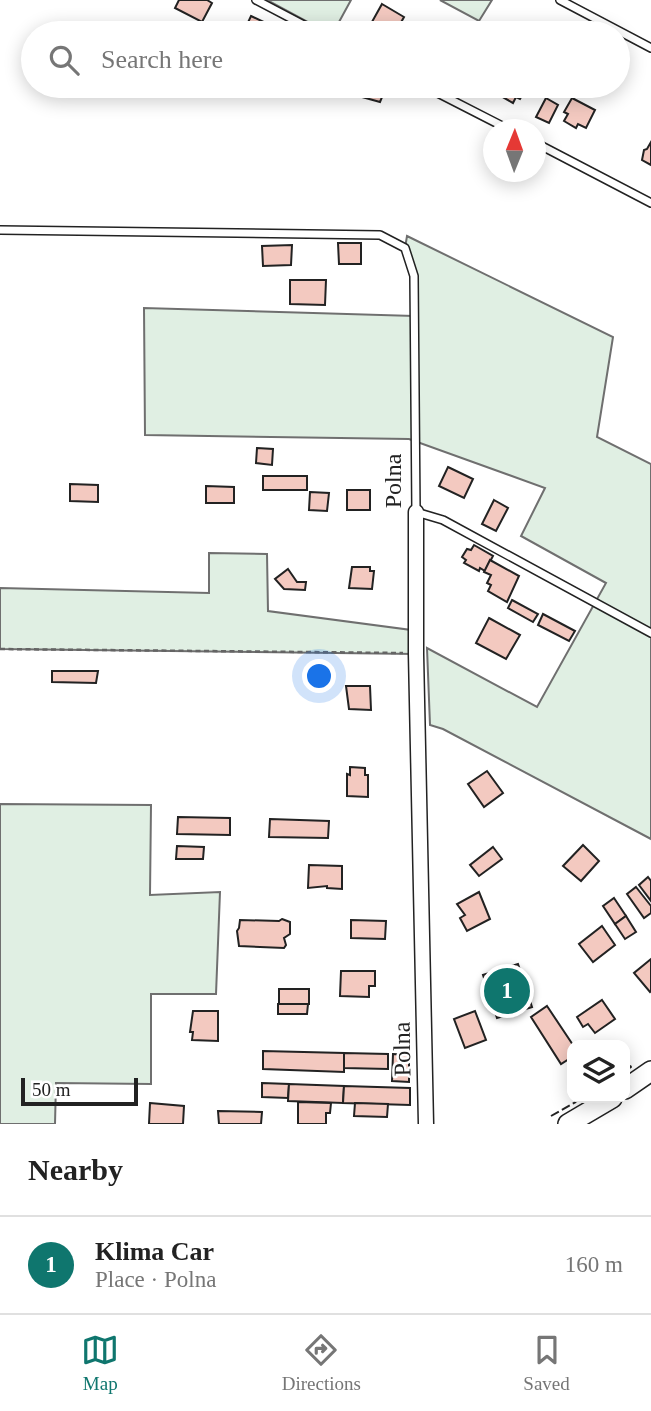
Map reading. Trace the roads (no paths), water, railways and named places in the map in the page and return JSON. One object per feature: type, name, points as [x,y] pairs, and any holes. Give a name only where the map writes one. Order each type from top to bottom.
[{"type":"street","name":"Polna","points":[[416,512],[416,654],[426,1124]]},
{"type":"street","points":[[630,1086],[651,1071]]},
{"type":"street","points":[[568,1124],[604,1103]]},
{"type":"lane","points":[[256,0],[296,21]]},
{"type":"lane","points":[[560,0],[600,21]]},
{"type":"lane","points":[[630,37],[651,48]]},
{"type":"lane","points":[[447,98],[488,119]]},
{"type":"lane","points":[[546,148],[651,203]]},
{"type":"lane","name":"Polna","points":[[0,230],[380,235],[405,248],[414,276],[416,512]]},
{"type":"lane","points":[[416,512],[443,520],[651,633]]},
{"type":"place","name":"Klima Car","points":[[507,991]]}]
